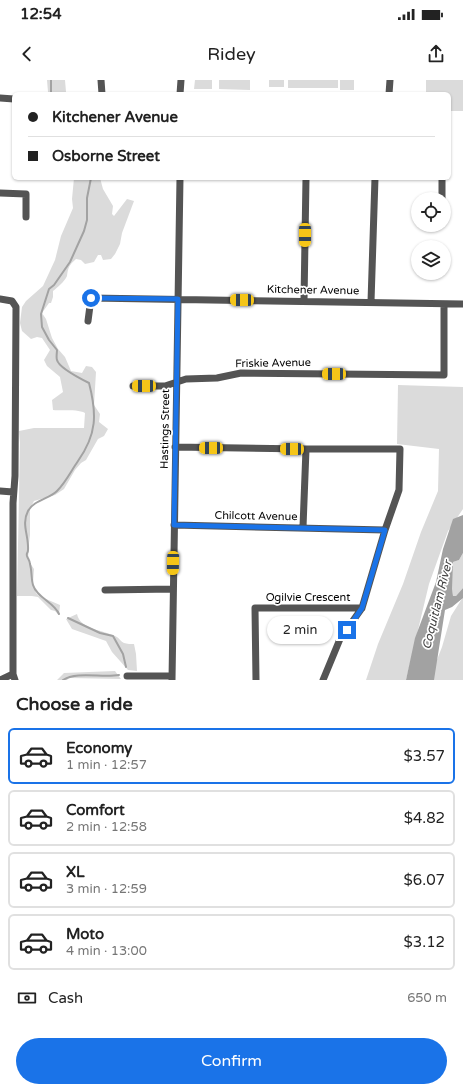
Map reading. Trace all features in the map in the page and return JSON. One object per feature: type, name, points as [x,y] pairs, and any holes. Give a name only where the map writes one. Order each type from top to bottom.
[{"type":"street","points":[[101,80],[102,92]]},
{"type":"street","points":[[180,92],[181,80]]},
{"type":"street","points":[[389,92],[390,80]]},
{"type":"street","points":[[0,98],[12,99]]},
{"type":"street","name":"Hastings Street","points":[[172,678],[180,180]]},
{"type":"street","points":[[304,301],[306,180]]},
{"type":"street","points":[[371,302],[375,180]]},
{"type":"street","points":[[442,180],[442,192]]},
{"type":"street","points":[[0,193],[26,194],[26,217]]},
{"type":"street","name":"Kitchener Avenue","points":[[88,321],[91,298],[463,304]]},
{"type":"street","points":[[0,299],[10,300],[16,307],[15,476],[13,492],[14,677],[0,680]]},
{"type":"street","name":"Friskie Avenue","points":[[133,386],[165,386],[186,379],[217,378],[241,373],[444,375],[444,304]]},
{"type":"street","points":[[176,447],[306,450],[400,449],[399,490],[385,530],[362,608],[340,639],[323,680]]},
{"type":"street","points":[[304,527],[306,450]]},
{"type":"street","points":[[0,491],[13,492]]},
{"type":"street","name":"Chilcott Avenue","points":[[174,525],[385,530]]},
{"type":"street","points":[[105,590],[173,589]]},
{"type":"street","name":"Ogilvie Crescent","points":[[256,680],[255,608],[362,608]]},
{"type":"street","points":[[127,676],[172,678]]},
{"type":"shaded area","points":[[47,80],[65,80],[66,92],[48,92]]},
{"type":"shaded area","points":[[195,80],[212,80],[212,89],[194,89]]},
{"type":"shaded area","points":[[219,80],[250,80],[250,90],[219,89]]},
{"type":"shaded area","points":[[269,80],[284,80],[284,87],[269,87]]},
{"type":"shaded area","points":[[288,80],[338,80],[338,88],[288,88]]},
{"type":"shaded area","points":[[340,80],[354,80],[354,90],[340,90]]},
{"type":"shaded area","points":[[426,80],[463,80],[463,111],[451,111],[451,92],[426,92]]},
{"type":"shaded area","points":[[74,180],[101,180],[103,189],[113,206],[112,214],[114,216],[127,199],[134,201],[122,233],[120,244],[111,259],[103,260],[101,255],[98,255],[94,262],[85,264],[81,260],[76,259],[69,267],[65,280],[53,291],[51,303],[49,303],[42,313],[46,319],[52,338],[58,349],[65,357],[71,371],[82,373],[86,366],[92,367],[96,372],[94,405],[100,414],[99,422],[108,429],[104,436],[98,439],[86,460],[75,470],[64,489],[55,495],[34,501],[30,509],[28,560],[34,569],[33,583],[36,593],[39,596],[60,605],[59,615],[55,611],[51,610],[38,597],[17,596],[19,431],[34,428],[84,428],[85,413],[53,410],[52,400],[63,392],[60,377],[47,366],[44,360],[50,350],[42,338],[37,337],[31,339],[22,331],[20,323],[22,307],[26,301],[43,286],[55,260],[61,236],[73,208],[72,199]]},
{"type":"shaded area","points":[[398,385],[463,387],[463,509],[448,531],[429,584],[406,680],[366,680],[378,644],[403,584],[421,532],[438,491],[439,449],[397,444]]},
{"type":"shaded area","points":[[463,553],[463,588],[456,596],[453,596],[451,570],[453,562],[459,560]]},
{"type":"shaded area","points":[[463,597],[463,680],[429,680],[442,647],[451,616]]},
{"type":"shaded area","points":[[77,614],[79,619],[88,626],[112,635],[124,643],[134,644],[137,671],[128,670],[112,652],[106,641],[72,629],[66,619]]},
{"type":"shaded area","points":[[115,671],[121,679],[69,678],[67,680],[57,680],[64,673]]},
{"type":"water","name":"Coquitlam River","points":[[463,515],[463,553],[459,560],[453,562],[452,589],[453,596],[456,596],[463,588],[463,598],[452,607],[445,610],[434,680],[406,680],[415,638],[436,582],[443,549],[453,519]]},
{"type":"waterway","points":[[51,80],[51,92]]},
{"type":"waterway","points":[[59,614],[57,610],[38,593],[33,585],[30,563],[27,555],[28,545],[25,521],[28,511],[34,504],[54,494],[63,484],[89,442],[94,424],[92,394],[89,383],[71,373],[59,363],[57,359],[57,350],[49,340],[42,327],[41,314],[49,289],[54,285],[70,262],[84,231],[87,220],[87,198],[91,180]]},
{"type":"waterway","points":[[68,618],[100,633],[113,636],[123,654],[126,667]]},
{"type":"waterway","points":[[63,680],[69,677],[82,675],[119,675]]},
{"type":"route","points":[[91,298],[178,299],[174,525],[385,530],[362,608],[347,630]]}]
